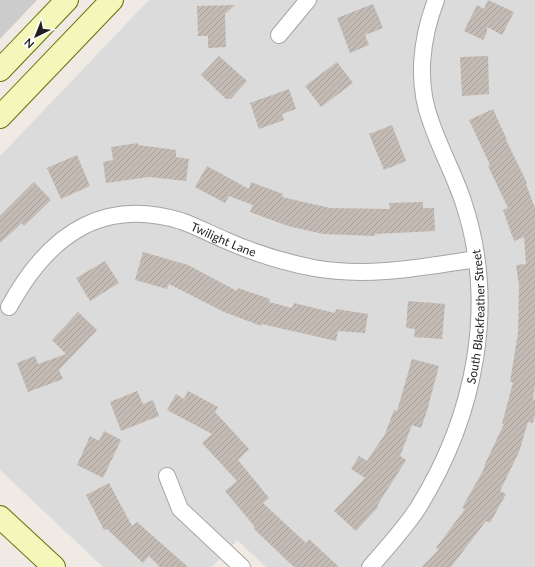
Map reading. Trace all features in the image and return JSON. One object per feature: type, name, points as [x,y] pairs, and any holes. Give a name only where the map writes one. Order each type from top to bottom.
[{"type":"main road","points":[[0,70],[67,0]]},
{"type":"main road","points":[[0,117],[112,0]]},
{"type":"main road","points":[[0,517],[54,567]]},
{"type":"street","points":[[279,35],[308,0]]},
{"type":"street","name":"South Blackfeather Street","points":[[370,567],[393,542],[418,508],[438,472],[464,408],[472,382],[478,342],[480,287],[476,259],[462,201],[430,121],[422,84],[422,54],[427,27],[436,0]]},
{"type":"street","name":"Twilight Lane","points":[[8,307],[37,262],[63,238],[88,224],[114,216],[156,215],[176,220],[262,255],[316,268],[372,272],[399,270],[476,259]]},
{"type":"street","points":[[166,476],[180,509],[242,567]]},
{"type":"shaded area","points":[[0,0],[37,0],[0,39]]},
{"type":"shaded area","points":[[149,0],[535,0],[535,567],[266,567],[237,540],[212,567],[103,567],[0,470],[0,156]]},
{"type":"building","points":[[488,0],[514,12],[502,35],[487,27],[487,33],[483,40],[464,31],[477,5],[484,9]]},
{"type":"building","points":[[373,4],[383,28],[365,35],[369,45],[350,53],[337,18]]},
{"type":"building","points":[[235,5],[225,14],[226,47],[208,48],[208,36],[198,36],[197,6]]},
{"type":"building","points":[[219,56],[247,81],[231,99],[226,99],[201,75]]},
{"type":"building","points":[[488,56],[489,94],[462,96],[460,57]]},
{"type":"building","points":[[337,62],[353,83],[321,107],[305,86]]},
{"type":"building","points":[[289,89],[296,109],[282,114],[284,120],[259,129],[250,103]]},
{"type":"building","points":[[493,109],[527,183],[526,184],[535,208],[535,384],[533,399],[535,400],[535,415],[533,423],[528,422],[519,452],[500,491],[506,494],[490,523],[486,521],[451,567],[422,567],[439,549],[436,548],[465,509],[462,508],[485,467],[484,466],[504,424],[502,424],[513,382],[510,382],[518,333],[519,285],[516,265],[526,264],[524,237],[514,241],[503,210],[508,208],[488,166],[490,165],[469,120]]},
{"type":"building","points":[[392,125],[406,161],[384,170],[369,134]]},
{"type":"building","points":[[138,143],[138,145],[176,150],[176,157],[189,159],[186,181],[149,177],[106,183],[103,162],[113,160],[111,147]]},
{"type":"building","points":[[77,155],[90,186],[61,199],[47,168]]},
{"type":"building","points":[[207,166],[249,189],[251,182],[283,194],[282,197],[330,208],[390,209],[389,203],[423,202],[423,208],[434,208],[435,231],[375,234],[375,236],[323,234],[288,226],[250,212],[253,205],[229,196],[225,203],[195,187]]},
{"type":"building","points":[[34,182],[51,200],[24,226],[22,223],[0,243],[0,216]]},
{"type":"building","points":[[143,252],[188,265],[237,291],[238,288],[270,299],[269,302],[292,308],[294,303],[335,313],[336,309],[368,314],[365,333],[338,331],[336,341],[262,324],[261,326],[224,312],[169,284],[167,289],[135,280]]},
{"type":"building","points":[[105,261],[119,283],[90,301],[76,278]]},
{"type":"building","points":[[408,301],[445,304],[442,339],[414,337],[415,329],[406,328]]},
{"type":"building","points":[[78,312],[97,330],[59,370],[63,379],[28,392],[17,363],[35,356],[38,364],[66,354],[52,340]]},
{"type":"building","points":[[412,359],[439,366],[427,411],[421,428],[412,425],[400,456],[406,460],[377,506],[378,507],[356,531],[334,511],[365,478],[351,469],[359,456],[367,461],[385,434],[394,410],[397,411]]},
{"type":"building","points":[[137,391],[143,404],[153,400],[159,416],[121,431],[110,402]]},
{"type":"building","points":[[188,391],[218,407],[215,412],[249,449],[238,460],[269,498],[263,503],[306,543],[309,539],[339,567],[294,567],[253,528],[255,527],[225,491],[237,481],[202,443],[212,434],[167,410],[176,394],[184,399]]},
{"type":"building","points":[[104,431],[121,440],[103,478],[77,465],[90,436],[99,441]]},
{"type":"building","points":[[109,483],[132,526],[137,522],[188,567],[160,567],[149,556],[143,563],[107,529],[104,530],[86,495]]}]
